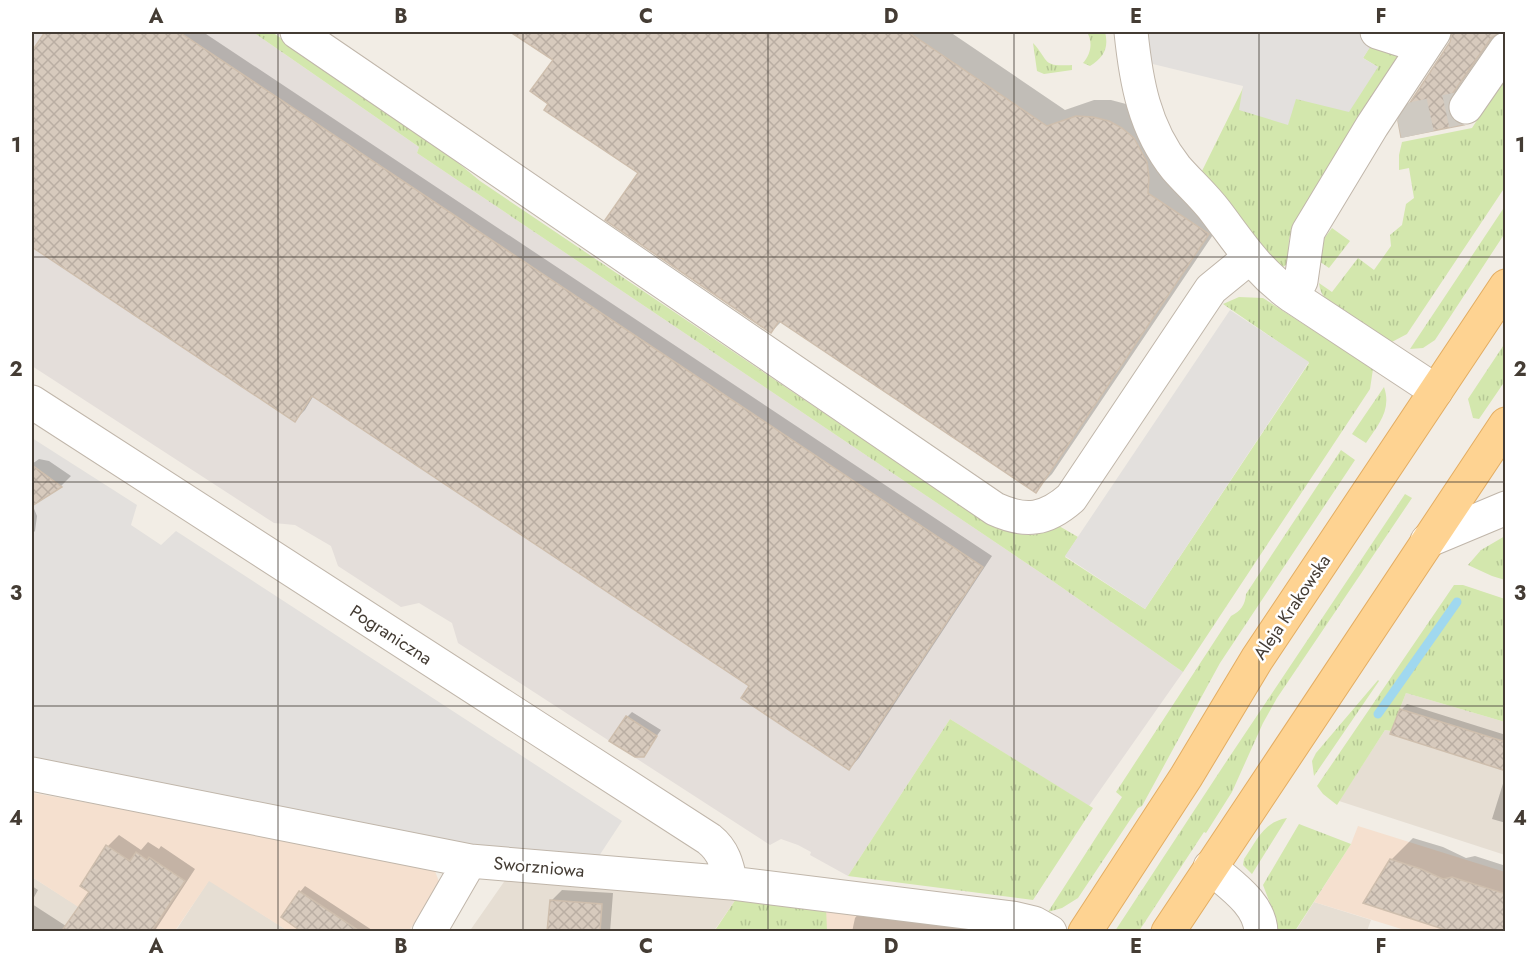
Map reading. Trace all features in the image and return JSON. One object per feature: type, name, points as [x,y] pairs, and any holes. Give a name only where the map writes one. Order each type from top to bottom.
[{"type":"main road","name":"Aleja Krakowska","points":[[1085,932],[1186,777],[1257,659],[1506,286]]},
{"type":"main road","points":[[1168,932],[1506,424]]},
{"type":"street","points":[[297,32],[995,509],[1016,517],[1036,517],[1048,514],[1071,498],[1211,289],[1249,258]]},
{"type":"street","points":[[1131,32],[1138,87],[1150,125],[1176,168],[1214,209],[1249,258],[1272,282],[1436,390]]},
{"type":"street","points":[[1292,296],[1301,281],[1308,232],[1385,124],[1429,39],[1377,32]]},
{"type":"street","points":[[1466,107],[1506,49]]},
{"type":"street","name":"Pograniczna","points":[[32,402],[709,839],[716,845],[726,861],[731,883]]},
{"type":"street","points":[[1427,541],[1506,508]]},
{"type":"street","name":"Sworzniowa","points":[[32,774],[470,861],[731,883],[1013,918],[1034,923],[1050,932]]},
{"type":"street","points":[[429,932],[470,861]]},
{"type":"street","points":[[1210,867],[1245,897],[1256,914],[1261,932]]},
{"type":"shaded area","points":[[32,32],[253,32],[419,147],[417,153],[1044,575],[1183,672],[1089,806],[950,719],[848,876],[810,855],[811,852],[798,845],[781,839],[770,845],[458,643],[452,623],[419,603],[401,607],[338,566],[331,546],[295,525],[274,523],[32,366]]},
{"type":"shaded area","points":[[1117,32],[1380,32],[1363,58],[1378,67],[1349,112],[1296,99],[1288,125],[1239,110],[1243,86],[1120,56]]},
{"type":"shaded area","points":[[1230,310],[1309,362],[1145,609],[1065,556]]},
{"type":"shaded area","points":[[32,438],[137,505],[131,525],[161,545],[176,531],[622,821],[597,859],[442,842],[32,759]]},
{"type":"shaded area","points":[[1406,693],[1505,722],[1505,855],[1339,801],[1385,730],[1391,731]]},
{"type":"shaded area","points":[[34,793],[433,866],[440,884],[409,931],[288,931],[209,881],[175,931],[117,932],[32,877],[32,795]]},
{"type":"shaded area","points":[[1358,826],[1505,872],[1505,931],[1408,931],[1314,902],[1351,844]]},
{"type":"shaded area","points":[[32,877],[117,931],[32,931]]},
{"type":"shaded area","points":[[506,879],[738,896],[714,931],[469,932]]},
{"type":"shaded area","points":[[209,880],[288,931],[175,932]]},
{"type":"shaded area","points":[[738,896],[1004,932],[714,932]]},
{"type":"shaded area","points":[[1314,902],[1371,920],[1367,931],[1295,932]]},
{"type":"green space","points":[[253,32],[272,32],[444,151],[480,181],[987,523],[1023,535],[1039,534],[1059,526],[1078,537],[1065,557],[1145,609],[1309,363],[1223,304],[1239,297],[1263,298],[1373,369],[1370,389],[1183,672],[1044,575],[417,153],[419,147]]},
{"type":"green space","points":[[1087,32],[1105,32],[1106,38],[1104,52],[1090,66],[1083,63],[1090,48]]},
{"type":"green space","points":[[1033,43],[1051,64],[1072,65],[1072,70],[1044,74],[1037,71]]},
{"type":"green space","points":[[1371,45],[1392,47],[1401,58],[1292,230],[1289,239],[1288,264],[1281,268],[1200,175],[1244,86],[1296,99],[1378,67],[1363,58]]},
{"type":"green space","points":[[1505,65],[1505,187],[1407,334],[1390,343],[1358,326],[1337,311],[1322,293],[1319,283],[1332,292],[1358,258],[1374,270],[1391,246],[1390,235],[1402,225],[1406,204],[1414,198],[1409,168],[1399,170],[1402,142],[1472,128],[1494,94]]},
{"type":"green space","points":[[1505,206],[1505,233],[1435,340],[1423,348],[1410,349]]},
{"type":"green space","points":[[1332,228],[1350,241],[1329,268],[1316,259],[1320,244]]},
{"type":"green space","points":[[1505,343],[1505,381],[1479,419],[1473,418],[1468,399]]},
{"type":"green space","points":[[1384,387],[1385,410],[1366,443],[1352,434]]},
{"type":"green space","points":[[1341,450],[1355,460],[1220,663],[1142,806],[1138,808],[1078,898],[1062,908],[1048,912],[1122,797],[1116,792],[1231,616],[1242,607],[1246,594]]},
{"type":"green space","points":[[1405,494],[1412,498],[1277,698],[1263,723],[1232,792],[1206,833],[1204,832],[1139,931],[1115,931],[1224,765]]},
{"type":"green space","points":[[1505,536],[1505,580],[1468,565],[1481,550]]},
{"type":"green space","points":[[1454,585],[1463,585],[1505,599],[1505,722],[1406,693],[1391,731],[1385,730],[1337,805],[1317,786]]},
{"type":"green space","points":[[1378,680],[1314,776],[1312,761],[1316,753]]},
{"type":"green space","points":[[950,719],[1093,808],[1033,900],[848,876]]},
{"type":"green space","points":[[1287,818],[1252,874],[1243,865],[1244,859],[1266,828]]},
{"type":"green space","points":[[1299,824],[1351,844],[1295,931],[1276,931],[1273,911],[1263,885]]},
{"type":"green space","points":[[738,896],[826,907],[827,931],[714,932]]},
{"type":"building","points":[[45,32],[179,32],[983,567],[849,770],[741,698],[749,686],[312,396],[295,422],[32,247],[32,51]]},
{"type":"building","points":[[510,32],[908,32],[1047,126],[1076,116],[1109,121],[1122,128],[1134,138],[1147,162],[1148,193],[1209,234],[1036,493],[779,321],[771,333],[605,220],[638,173],[544,110],[548,104],[530,91],[553,60]]},
{"type":"building","points":[[1452,32],[1501,32],[1491,38],[1450,97],[1447,106],[1449,114],[1455,122],[1463,125],[1401,137],[1398,121],[1450,42]]},
{"type":"building","points":[[32,465],[62,487],[32,506]]},
{"type":"building","points":[[1400,709],[1506,742],[1506,771],[1390,734]]},
{"type":"building","points":[[626,716],[657,736],[644,757],[635,757],[609,741]]},
{"type":"building","points":[[106,845],[130,861],[136,852],[147,860],[149,857],[185,881],[151,932],[61,932],[89,892],[80,886]]},
{"type":"building","points":[[1390,859],[1443,879],[1452,877],[1506,894],[1506,932],[1452,932],[1363,903]]},
{"type":"building","points":[[299,891],[361,932],[302,932],[281,917]]},
{"type":"building","points":[[550,900],[602,904],[600,932],[547,932]]},
{"type":"waterway","points":[[1378,714],[1457,602]]},
{"type":"tunnel","points":[[1398,122],[1466,107]]}]
